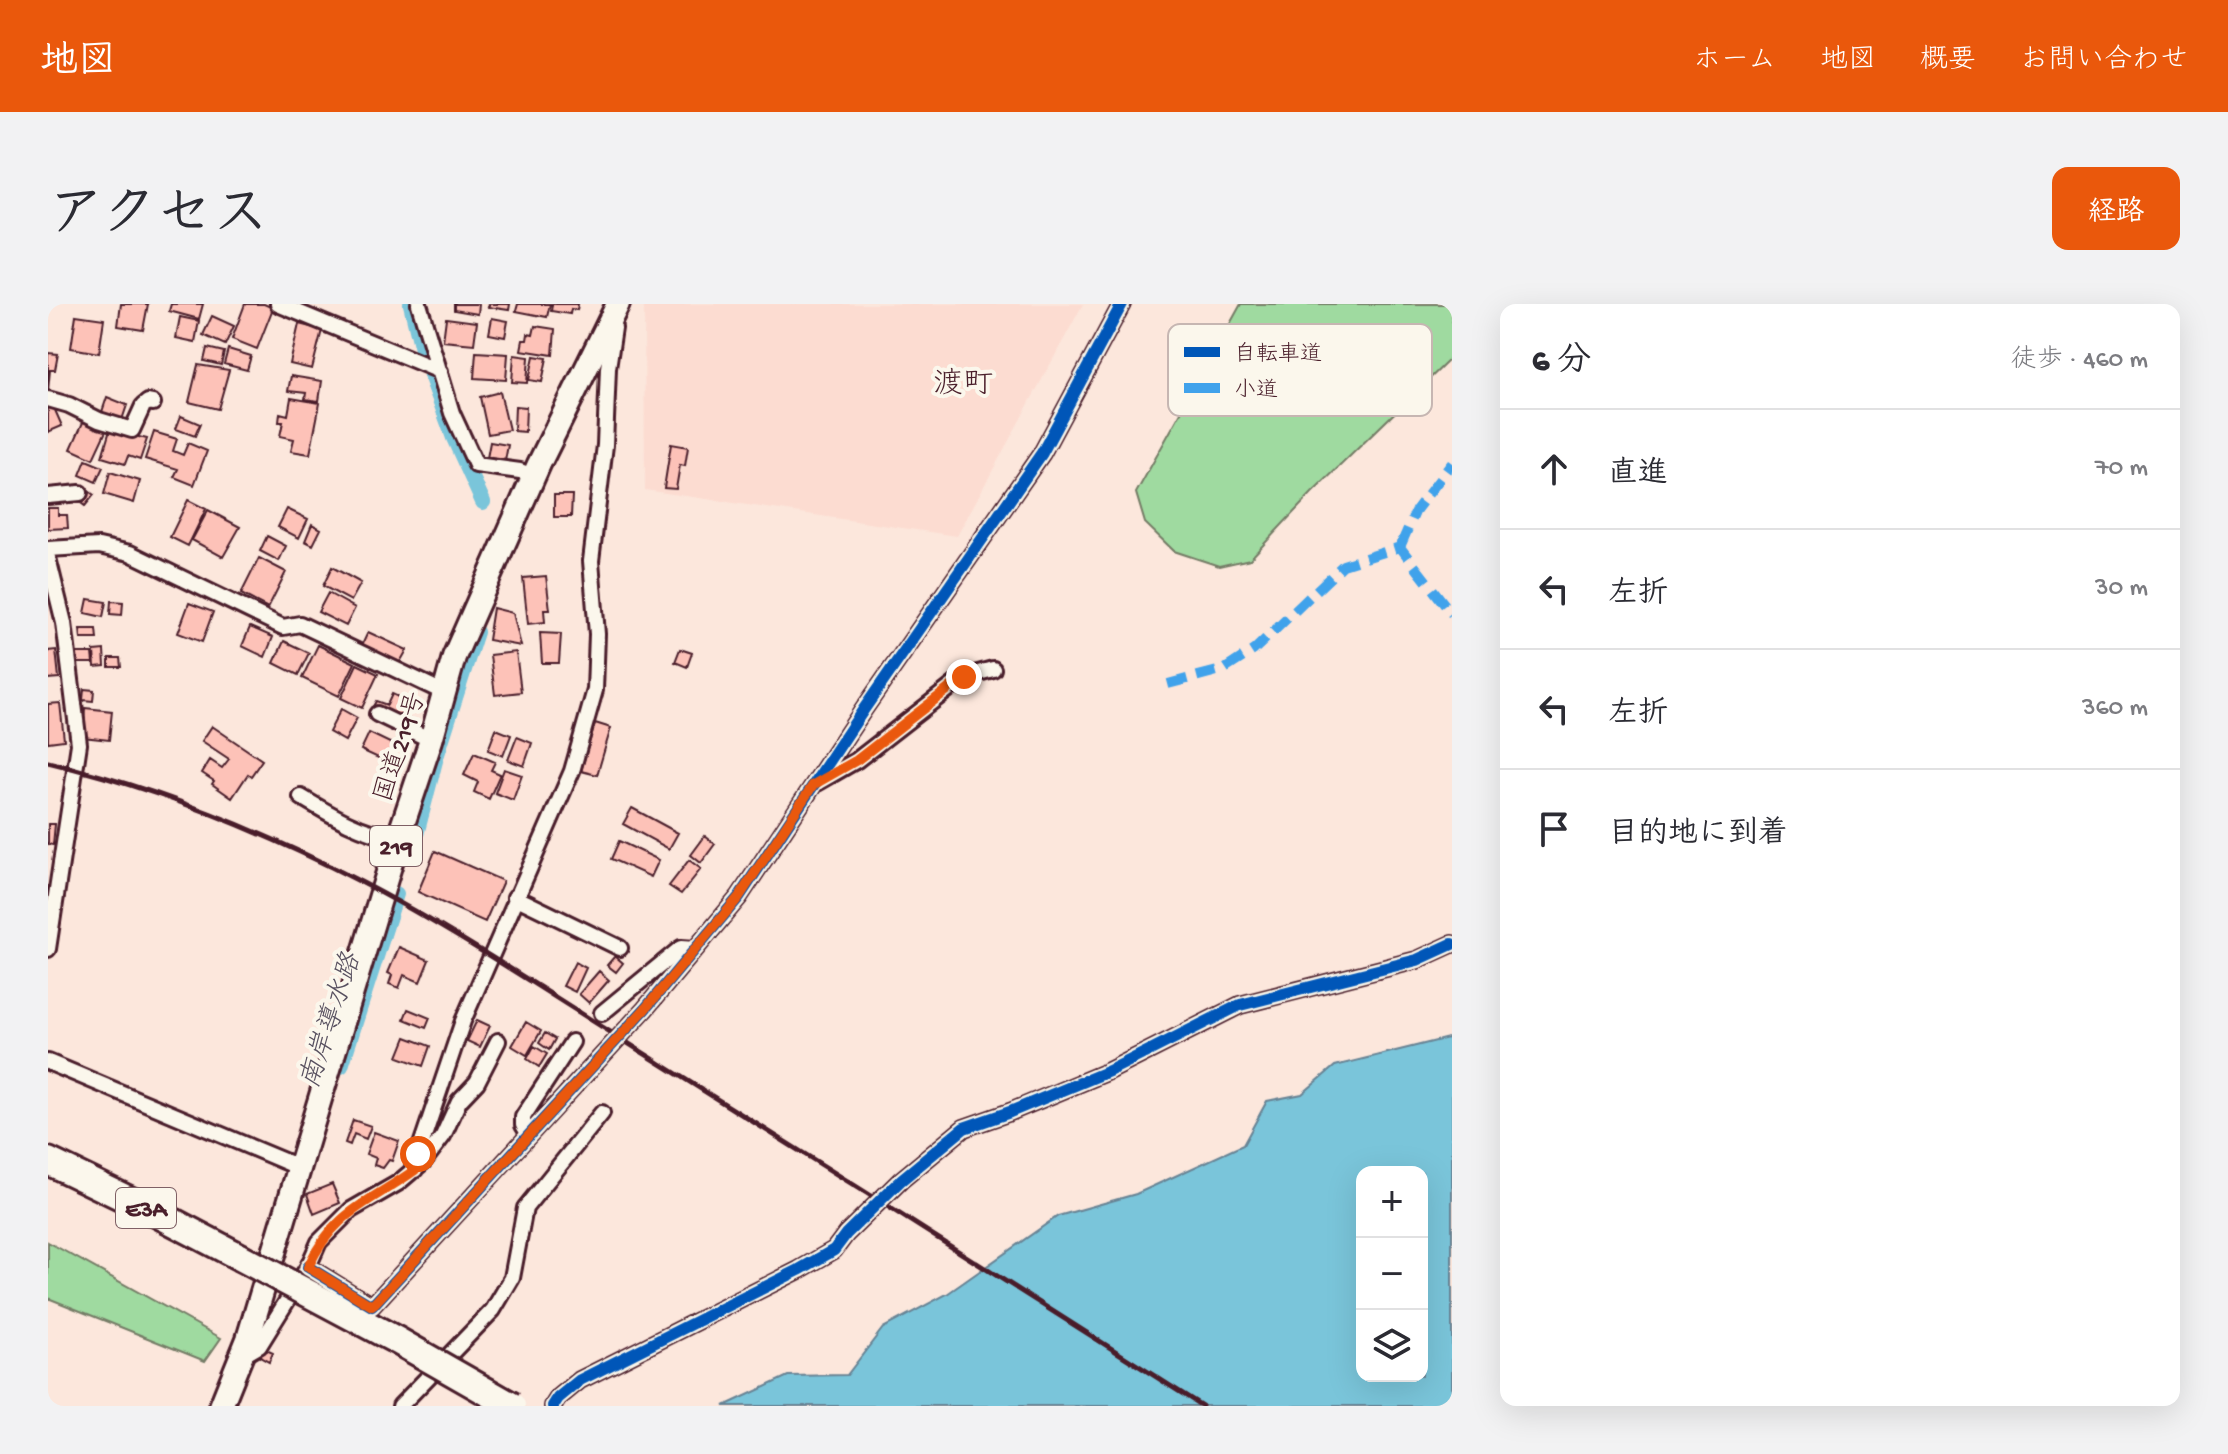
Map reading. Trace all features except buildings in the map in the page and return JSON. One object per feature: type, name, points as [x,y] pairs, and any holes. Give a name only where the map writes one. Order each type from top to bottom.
[{"type":"highway","name":"国道219号","points":[[221,1406],[241,1356],[454,657],[534,476],[618,304]]},
{"type":"highway","name":"E3A","points":[[50,1162],[240,1257],[512,1406]]},
{"type":"street","points":[[278,304],[440,371]]},
{"type":"street","points":[[419,304],[452,413],[476,465],[534,476]]},
{"type":"street","points":[[415,1170],[463,1021],[572,771],[595,690],[597,634],[591,561],[605,445],[609,356],[618,304]]},
{"type":"street","points":[[308,1267],[372,1306],[645,1009],[739,897],[1042,453],[1122,304]]},
{"type":"street","points":[[48,399],[132,430],[143,406],[153,403]]},
{"type":"street","points":[[48,496],[80,493]]},
{"type":"street","points":[[48,549],[99,546],[130,553],[283,627],[300,624],[445,693]]},
{"type":"street","points":[[48,558],[64,623],[79,744],[48,949]]},
{"type":"street","points":[[813,785],[857,760],[964,677],[993,669]]},
{"type":"street","points":[[377,714],[431,740]]},
{"type":"street","points":[[301,797],[346,825],[398,839]]},
{"type":"street","points":[[515,897],[620,948]]},
{"type":"street","points":[[553,1406],[580,1380],[834,1250],[901,1180],[964,1128],[1109,1071],[1240,1005],[1417,960],[1452,944]]},
{"type":"street","points":[[602,1013],[681,948],[695,949]]},
{"type":"street","points":[[241,1356],[259,1346],[308,1267],[319,1242],[351,1210],[415,1170],[443,1136],[459,1101],[477,1082],[498,1041]]},
{"type":"street","points":[[529,1135],[523,1125],[523,1117],[572,1042]]},
{"type":"street","points":[[48,1062],[298,1167]]},
{"type":"street","points":[[400,1406],[493,1310],[512,1278],[525,1208],[602,1113]]},
{"type":"shaded area","points":[[644,304],[1083,304],[957,536],[645,490]]},
{"type":"green space","points":[[1241,304],[1452,304],[1452,357],[1432,376],[1432,324],[1230,324]]},
{"type":"green space","points":[[1179,416],[1391,416],[1250,559],[1219,566],[1174,551],[1145,523],[1136,493]]},
{"type":"green space","points":[[48,1242],[221,1338],[205,1361],[48,1298]]},
{"type":"water","points":[[1452,1037],[1452,1406],[724,1406],[788,1376],[847,1375],[883,1328],[947,1294],[1058,1216],[1136,1194],[1243,1145],[1267,1101],[1302,1094],[1335,1066]]},
{"type":"waterway","points":[[411,304],[423,353]]},
{"type":"waterway","points":[[431,375],[454,438],[483,502]]},
{"type":"waterway","points":[[413,846],[436,757],[476,632]]},
{"type":"waterway","name":"南岸導水路","points":[[341,1066],[396,894]]},
{"type":"railway","points":[[48,762],[128,784],[207,812],[322,862],[398,902],[512,970],[1202,1406]]},
{"type":"marked path","points":[[1400,547],[1416,510],[1452,463]]},
{"type":"marked path","points":[[1168,684],[1225,669],[1254,650],[1343,565],[1400,547],[1452,614]]},
{"type":"cycle path","points":[[308,1267],[372,1306],[645,1009],[739,897],[864,709],[1042,453],[1122,304]]},
{"type":"cycle path","points":[[553,1406],[580,1380],[834,1250],[901,1180],[964,1128],[1109,1071],[1240,1005],[1417,960],[1452,944]]},
{"type":"district","name":"渡町","points":[[963,382]]},
{"type":"route","points":[[418,1154],[415,1170],[351,1210],[319,1242],[308,1267],[372,1306],[645,1009],[739,897],[813,785],[857,760],[964,677]]}]
